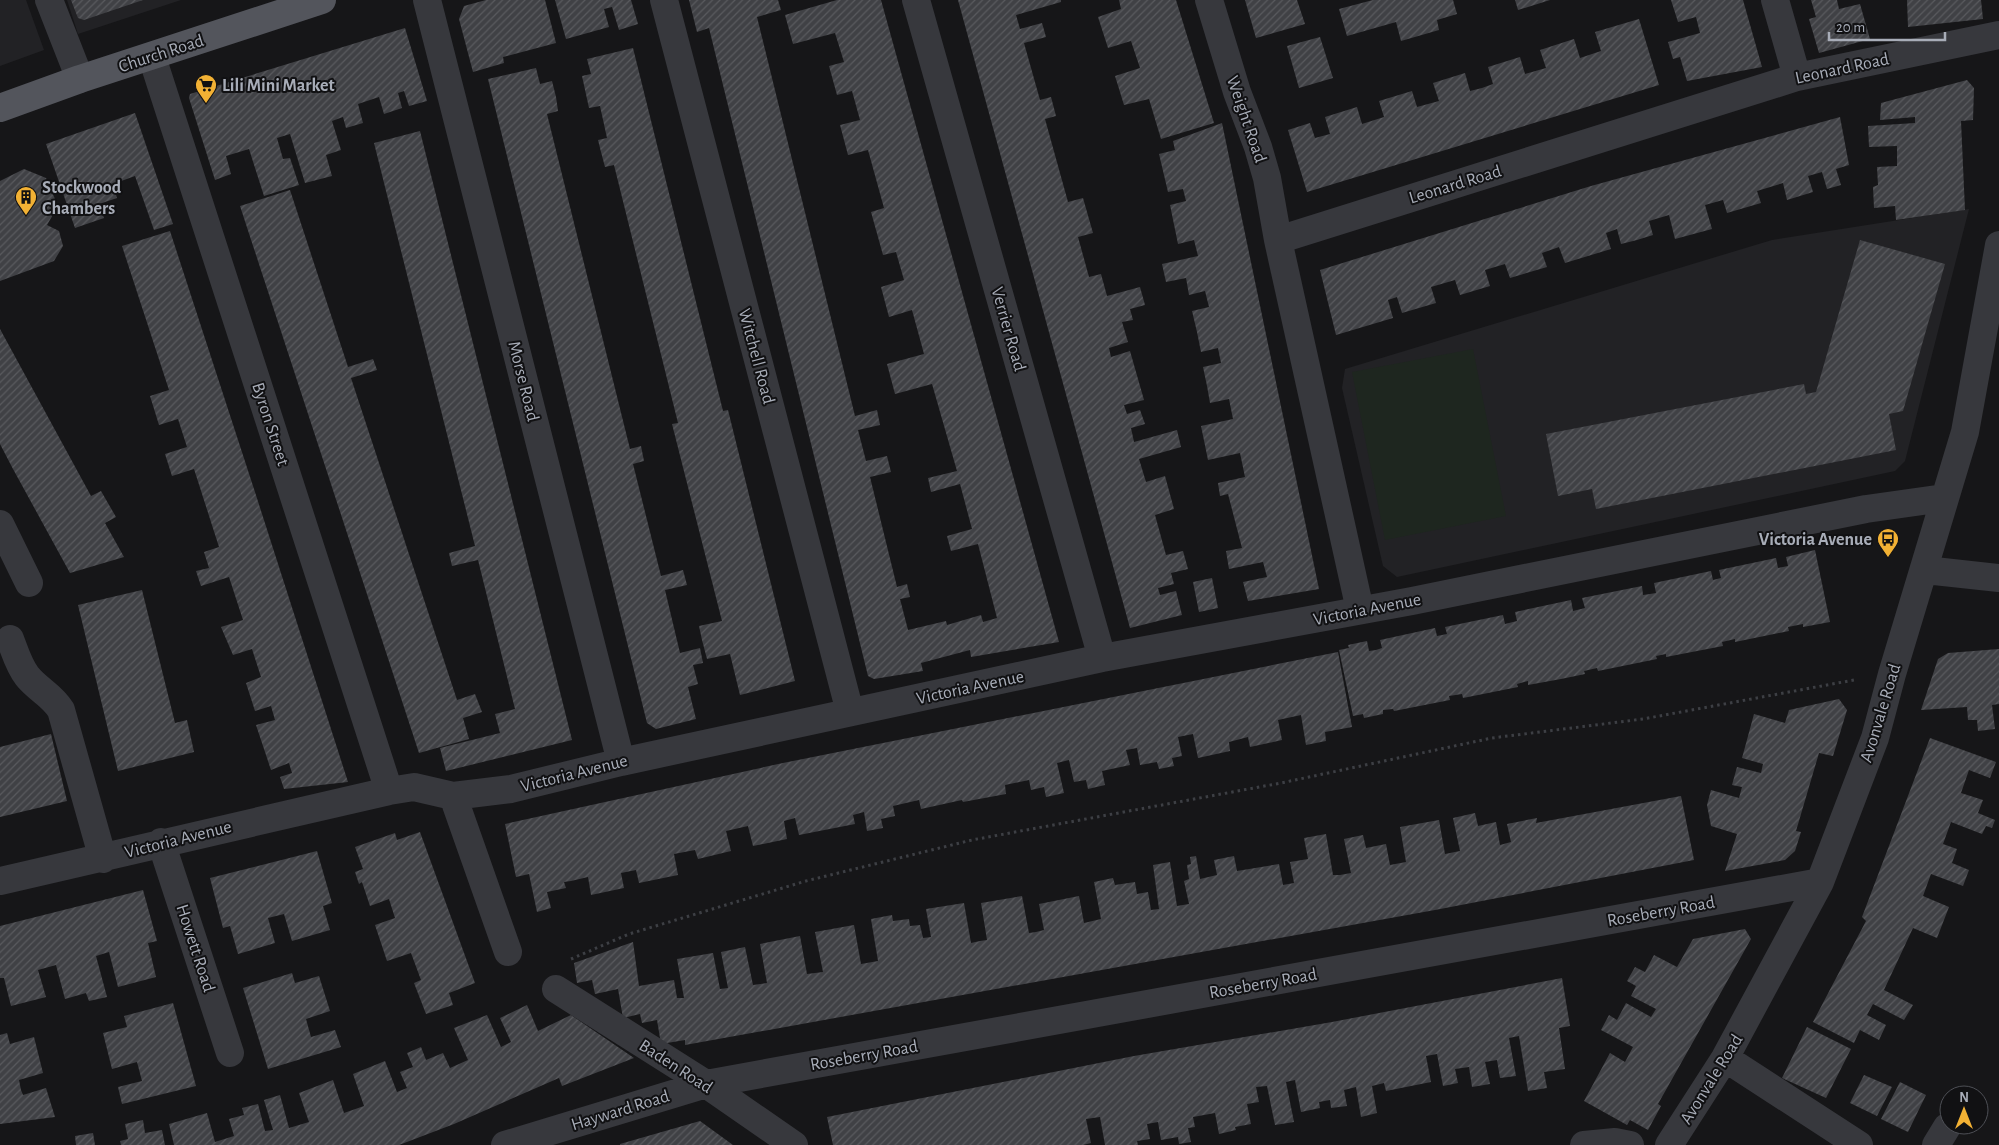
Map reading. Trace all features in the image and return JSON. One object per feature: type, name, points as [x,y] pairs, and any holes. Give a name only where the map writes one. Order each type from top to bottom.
[{"type":"main road","name":"Church Road","points":[[0,108],[80,79],[322,0]]},
{"type":"street","points":[[49,0],[80,79]]},
{"type":"street","name":"Morse Road","points":[[427,0],[621,762]]},
{"type":"street","name":"Witchell Road","points":[[664,0],[850,712]]},
{"type":"street","name":"Verrier Road","points":[[916,0],[1102,658]]},
{"type":"street","name":"Weight Road","points":[[1209,0],[1237,92],[1258,147],[1267,178],[1278,240]]},
{"type":"street","points":[[1775,0],[1797,77]]},
{"type":"street","name":"Leonard Road","points":[[1278,240],[1797,77],[1999,35]]},
{"type":"street","name":"Byron Street","points":[[152,57],[389,791]]},
{"type":"street","points":[[1278,240],[1360,610]]},
{"type":"street","name":"Avonvale Road","points":[[1669,1145],[1726,1058],[1820,882],[1875,738],[1892,674],[1925,570],[1944,498],[1966,432],[1999,245]]},
{"type":"street","name":"Victoria Avenue","points":[[0,881],[103,858],[161,842],[389,791],[414,787],[453,796],[512,789],[621,762],[1102,658],[1360,610],[1866,509],[1944,498]]},
{"type":"street","points":[[0,524],[29,583]]},
{"type":"street","points":[[1925,570],[1999,578]]},
{"type":"street","points":[[10,639],[22,669],[28,678],[55,701],[61,710],[103,858]]},
{"type":"street","points":[[453,796],[508,952]]},
{"type":"street","name":"Howett Road","points":[[161,842],[230,1053]]},
{"type":"street","name":"Roseberry Road","points":[[706,1084],[1820,882]]},
{"type":"street","name":"Baden Road","points":[[556,989],[706,1084],[794,1145]]},
{"type":"street","points":[[1726,1058],[1851,1143]]},
{"type":"street","name":"Hayward Road","points":[[505,1145],[706,1084]]},
{"type":"street","points":[[1584,1145],[1615,1142],[1630,1145]]},
{"type":"path","points":[[566,962],[638,931],[806,881],[972,840],[1281,783],[1492,738],[1643,719],[1892,674]]},
{"type":"shaded area","points":[[0,0],[26,0],[44,50],[0,66]]},
{"type":"shaded area","points":[[67,0],[181,0],[78,34]]},
{"type":"shaded area","points":[[1969,209],[1905,461],[1895,471],[1397,577],[1383,566],[1342,388],[1345,369],[1772,240]]},
{"type":"shaded area","points":[[1473,349],[1506,516],[1385,540],[1352,372]]},
{"type":"building","points":[[71,0],[143,0],[84,20],[78,18]]},
{"type":"building","points":[[486,0],[545,0],[556,43],[503,57],[504,63],[473,72],[459,19],[464,6]]},
{"type":"building","points":[[555,0],[631,0],[638,24],[619,30],[612,7],[604,9],[609,27],[566,39]]},
{"type":"building","points":[[689,0],[778,0],[781,10],[757,17],[855,416],[877,410],[880,425],[858,430],[866,461],[887,456],[891,472],[870,477],[897,587],[907,584],[910,597],[900,599],[908,630],[946,621],[947,625],[981,615],[983,622],[997,618],[978,544],[951,551],[947,536],[972,529],[960,484],[931,492],[928,478],[957,471],[932,384],[895,394],[887,364],[924,354],[912,310],[889,317],[881,287],[904,280],[896,252],[883,255],[871,212],[884,208],[868,150],[848,155],[840,125],[860,120],[852,91],[837,95],[829,66],[844,62],[835,33],[793,44],[785,15],[837,0],[881,0],[1059,642],[971,657],[970,650],[921,663],[923,671],[874,679],[868,676],[709,28],[697,32]]},
{"type":"building","points":[[958,0],[1061,0],[1061,2],[1016,15],[1020,29],[1042,23],[1046,37],[1024,43],[1040,100],[1051,97],[1056,116],[1045,119],[1068,202],[1083,198],[1093,233],[1078,237],[1089,277],[1101,274],[1107,296],[1140,287],[1145,305],[1130,309],[1133,320],[1122,322],[1128,342],[1109,348],[1111,357],[1130,351],[1144,400],[1124,405],[1127,414],[1140,410],[1145,424],[1131,428],[1134,442],[1177,430],[1181,447],[1139,459],[1146,482],[1165,476],[1174,509],[1155,515],[1166,555],[1183,551],[1188,569],[1171,573],[1174,584],[1158,588],[1160,595],[1176,591],[1182,615],[1130,628]]},
{"type":"building","points":[[1119,0],[1176,0],[1214,123],[1161,139],[1149,99],[1124,105],[1115,76],[1140,68],[1131,41],[1108,48],[1098,17],[1121,9]]},
{"type":"building","points":[[1245,0],[1297,0],[1305,24],[1256,38]]},
{"type":"building","points":[[1373,0],[1453,0],[1457,14],[1437,20],[1439,30],[1401,41],[1396,22],[1347,36],[1339,9]]},
{"type":"building","points":[[1515,0],[1550,0],[1518,10]]},
{"type":"building","points":[[1671,0],[1743,0],[1762,67],[1687,81],[1680,57],[1673,59],[1668,42],[1700,33],[1696,17],[1678,22]]},
{"type":"building","points":[[1811,0],[1837,0],[1839,9],[1860,4],[1870,39],[1819,53],[1809,19],[1816,17]]},
{"type":"building","points":[[1907,0],[1981,0],[1983,19],[1908,27]]},
{"type":"building","points":[[1639,19],[1659,85],[1307,192],[1288,130],[1310,123],[1315,138],[1330,134],[1325,117],[1357,107],[1362,124],[1384,117],[1379,101],[1412,91],[1417,107],[1439,101],[1433,83],[1465,73],[1470,91],[1482,88],[1493,84],[1488,67],[1520,57],[1525,74],[1546,68],[1540,50],[1574,39],[1580,58],[1601,51],[1595,32]]},
{"type":"building","points":[[405,28],[427,101],[409,106],[404,91],[398,93],[402,108],[384,114],[379,97],[358,104],[363,123],[346,128],[343,117],[332,121],[341,150],[326,155],[332,176],[305,183],[290,134],[277,138],[283,159],[290,158],[299,185],[264,196],[249,149],[226,156],[231,174],[215,180],[189,98],[190,94]]},
{"type":"building","points":[[1320,37],[1333,78],[1299,88],[1287,46]]},
{"type":"building","points":[[633,48],[723,411],[728,410],[795,681],[740,695],[730,654],[707,659],[702,640],[699,626],[722,621],[672,424],[678,423],[614,165],[605,167],[598,140],[607,138],[600,106],[589,108],[582,76],[591,74],[587,59]]},
{"type":"building","points":[[536,68],[540,84],[552,81],[556,97],[558,111],[547,114],[630,449],[641,446],[644,461],[633,464],[661,576],[683,570],[687,585],[665,590],[680,653],[700,648],[703,663],[693,665],[698,684],[688,687],[696,719],[656,729],[647,723],[488,79]]},
{"type":"building","points":[[1967,80],[1974,88],[1973,120],[1961,121],[1965,210],[1896,220],[1895,206],[1874,208],[1873,187],[1878,185],[1877,167],[1897,166],[1897,146],[1869,147],[1868,126],[1915,123],[1915,117],[1880,120],[1881,103]]},
{"type":"building","points":[[135,113],[173,224],[154,230],[135,176],[113,184],[117,198],[99,204],[104,218],[75,228],[46,144]]},
{"type":"building","points":[[1840,117],[1849,165],[1836,169],[1841,185],[1827,189],[1822,172],[1808,176],[1813,192],[1787,200],[1783,183],[1757,191],[1761,203],[1727,213],[1723,200],[1705,205],[1712,229],[1675,239],[1669,215],[1649,221],[1653,235],[1637,240],[1621,244],[1617,229],[1606,233],[1611,249],[1565,263],[1559,247],[1542,253],[1547,267],[1510,278],[1505,264],[1485,270],[1490,286],[1460,295],[1455,280],[1431,287],[1436,303],[1402,313],[1397,297],[1388,300],[1393,318],[1336,335],[1320,270],[1591,186]]},
{"type":"building","points":[[1222,123],[1319,589],[1248,601],[1243,582],[1267,577],[1263,562],[1229,569],[1226,551],[1242,548],[1228,494],[1220,496],[1218,483],[1245,477],[1240,453],[1208,460],[1201,426],[1233,419],[1229,399],[1210,403],[1203,367],[1221,363],[1218,348],[1201,352],[1192,311],[1209,307],[1205,291],[1189,295],[1186,278],[1166,282],[1162,264],[1198,256],[1194,240],[1178,244],[1170,205],[1186,201],[1183,189],[1168,192],[1159,154],[1175,150],[1173,141]]},
{"type":"building","points":[[420,131],[572,740],[446,771],[440,748],[500,733],[495,714],[515,709],[478,560],[452,566],[449,553],[475,546],[374,143]]},
{"type":"building","name":"Stockwood Chambers","points":[[24,169],[46,178],[58,206],[47,225],[59,231],[63,246],[54,261],[0,281],[0,181]]},
{"type":"building","points":[[290,190],[348,367],[373,359],[377,370],[351,378],[457,700],[475,694],[482,712],[463,718],[469,739],[419,753],[240,206]]},
{"type":"building","points":[[170,231],[348,782],[284,789],[280,777],[292,773],[289,763],[271,770],[256,725],[275,720],[271,706],[255,711],[246,683],[261,677],[252,649],[233,655],[221,627],[243,620],[229,577],[201,586],[196,571],[209,568],[204,552],[219,547],[194,469],[172,476],[165,454],[187,447],[178,419],[159,425],[150,396],[169,390],[122,246]]},
{"type":"building","points":[[1860,240],[1945,264],[1903,411],[1889,414],[1896,450],[1596,509],[1592,489],[1558,496],[1546,434],[1804,384],[1806,394],[1816,392]]},
{"type":"building","points":[[0,329],[91,496],[101,491],[116,517],[105,523],[124,557],[70,573],[13,469],[0,444]]},
{"type":"building","points":[[1815,550],[1830,622],[1803,627],[1803,624],[1788,627],[1789,631],[1735,642],[1735,639],[1722,642],[1723,646],[1666,657],[1666,654],[1656,656],[1657,659],[1598,671],[1597,668],[1584,671],[1585,674],[1561,679],[1528,685],[1528,681],[1517,684],[1518,687],[1463,698],[1462,694],[1449,696],[1450,700],[1394,711],[1393,709],[1383,710],[1383,714],[1364,718],[1363,714],[1353,716],[1339,650],[1349,648],[1348,645],[1367,641],[1369,651],[1376,650],[1382,648],[1380,640],[1435,628],[1437,636],[1447,634],[1445,627],[1503,615],[1505,624],[1517,621],[1515,612],[1571,600],[1573,611],[1585,608],[1582,598],[1642,586],[1643,595],[1656,593],[1654,583],[1711,571],[1713,580],[1721,578],[1719,570],[1776,558],[1778,568],[1788,566],[1786,557]]},
{"type":"building","points":[[1212,578],[1218,608],[1199,612],[1193,582]]},
{"type":"building","points":[[142,590],[175,723],[187,720],[194,752],[118,771],[78,605]]},
{"type":"building","points":[[1999,649],[1999,704],[1992,705],[1995,729],[1978,731],[1977,720],[1968,720],[1967,707],[1921,710],[1938,659],[1948,653]]},
{"type":"building","points":[[1338,652],[1352,727],[1325,732],[1326,741],[1306,745],[1301,715],[1278,720],[1282,740],[1250,747],[1248,737],[1229,742],[1230,751],[1198,758],[1193,734],[1178,737],[1182,756],[1172,758],[1174,766],[1159,769],[1157,762],[1140,765],[1137,748],[1126,750],[1130,765],[1102,771],[1105,785],[1088,789],[1086,780],[1074,782],[1069,760],[1057,763],[1064,793],[1046,797],[1044,787],[1031,790],[1029,780],[1005,785],[1006,794],[963,802],[962,800],[921,809],[919,800],[893,806],[895,816],[881,819],[883,828],[867,831],[864,812],[853,815],[855,824],[799,835],[795,818],[784,821],[787,839],[753,846],[748,826],[726,831],[731,851],[698,859],[695,850],[674,854],[678,875],[639,883],[636,870],[621,873],[624,888],[591,895],[588,877],[564,882],[566,888],[547,892],[551,908],[537,912],[529,874],[516,877],[505,824],[783,763]]},
{"type":"building","points":[[1839,699],[1847,710],[1833,756],[1819,753],[1796,831],[1801,832],[1795,851],[1785,860],[1725,871],[1737,834],[1711,826],[1707,805],[1711,790],[1739,798],[1742,787],[1732,785],[1737,767],[1761,773],[1763,764],[1742,758],[1754,714],[1785,723],[1789,710]]},
{"type":"building","points":[[51,734],[67,801],[0,817],[0,747]]},
{"type":"building","points":[[1930,738],[1996,762],[1990,778],[1969,770],[1961,793],[1983,800],[1978,813],[1995,820],[1992,828],[1986,826],[1982,834],[1951,822],[1943,844],[1957,849],[1952,863],[1969,870],[1963,886],[1931,874],[1923,896],[1949,907],[1937,938],[1913,928],[1884,990],[1913,1005],[1904,1020],[1873,1004],[1867,1015],[1886,1025],[1879,1040],[1860,1030],[1854,1043],[1813,1022],[1866,921],[1862,917]]},
{"type":"building","points":[[1681,796],[1694,860],[1435,910],[685,1045],[685,1040],[661,1044],[657,1020],[642,1023],[640,1014],[623,1018],[618,989],[595,994],[592,980],[577,983],[574,963],[633,942],[639,986],[674,980],[677,998],[684,998],[677,959],[713,953],[720,989],[728,988],[721,952],[745,947],[753,985],[767,983],[760,944],[800,936],[807,974],[823,972],[815,932],[854,925],[861,964],[878,961],[871,919],[892,915],[893,921],[909,919],[910,926],[920,925],[923,938],[931,937],[926,909],[964,903],[971,943],[987,940],[981,903],[1022,896],[1029,933],[1044,930],[1039,904],[1079,896],[1084,923],[1101,919],[1094,882],[1113,878],[1115,885],[1135,882],[1137,894],[1148,892],[1151,910],[1159,909],[1153,865],[1170,862],[1177,906],[1189,904],[1184,881],[1189,879],[1187,865],[1191,864],[1190,857],[1196,856],[1200,879],[1217,875],[1214,860],[1234,856],[1237,871],[1279,864],[1283,885],[1294,883],[1290,862],[1308,859],[1304,838],[1326,834],[1333,875],[1340,875],[1351,873],[1344,839],[1363,835],[1366,848],[1386,844],[1390,865],[1406,862],[1400,827],[1439,820],[1445,854],[1460,851],[1453,818],[1475,813],[1478,826],[1496,822],[1500,845],[1511,842],[1507,824],[1537,818],[1536,823]]},
{"type":"building","points":[[420,832],[475,983],[449,993],[453,1005],[426,1014],[414,983],[421,980],[411,953],[387,961],[375,925],[395,918],[389,899],[370,906],[362,882],[359,884],[355,872],[363,869],[355,847],[395,833],[397,840]]},
{"type":"building","points":[[317,851],[332,903],[323,906],[330,930],[292,941],[284,914],[268,918],[275,943],[238,954],[230,926],[223,928],[210,878]]},
{"type":"building","points":[[143,890],[157,941],[148,943],[156,977],[118,987],[109,952],[96,956],[107,997],[89,1001],[86,993],[65,999],[56,965],[38,970],[46,997],[11,1006],[4,978],[0,978],[0,926]]},
{"type":"building","points":[[1745,929],[1751,939],[1658,1104],[1661,1106],[1648,1130],[1630,1120],[1627,1125],[1584,1101],[1610,1053],[1625,1062],[1633,1047],[1601,1030],[1609,1015],[1617,1020],[1626,1003],[1651,1017],[1656,1009],[1631,996],[1636,986],[1627,981],[1635,967],[1645,972],[1654,955],[1677,967],[1693,939]]},
{"type":"building","points":[[292,973],[295,983],[319,976],[330,1011],[306,1019],[311,1037],[335,1030],[341,1047],[268,1069],[243,988]]},
{"type":"building","points":[[1562,978],[1570,1026],[1559,1028],[1565,1069],[1544,1072],[1547,1088],[1528,1091],[1519,1036],[1509,1038],[1516,1076],[1500,1078],[1497,1060],[1485,1062],[1490,1084],[1472,1087],[1469,1067],[1455,1069],[1458,1083],[1443,1086],[1437,1054],[1426,1056],[1431,1082],[1386,1091],[1384,1083],[1372,1086],[1377,1113],[1361,1117],[1356,1087],[1344,1090],[1347,1106],[1331,1108],[1330,1100],[1319,1102],[1320,1108],[1301,1112],[1295,1080],[1286,1082],[1294,1122],[1275,1125],[1267,1086],[1256,1087],[1259,1102],[1247,1104],[1251,1124],[1235,1127],[1236,1130],[1219,1134],[1215,1113],[1193,1117],[1195,1127],[1188,1128],[1191,1142],[1179,1144],[1178,1137],[1161,1140],[1158,1122],[1147,1124],[1150,1139],[1137,1141],[1138,1145],[1105,1145],[1100,1117],[1086,1119],[1091,1143],[1083,1145],[833,1145],[827,1117],[1134,1056],[1332,1022]]},
{"type":"building","points":[[173,1003],[196,1086],[122,1104],[118,1087],[142,1081],[137,1062],[112,1069],[103,1033],[127,1027],[124,1016]]},
{"type":"building","points":[[527,1005],[538,1031],[571,1015],[634,1058],[562,1086],[559,1078],[454,1124],[399,1145],[174,1145],[169,1124],[207,1113],[215,1142],[234,1136],[229,1119],[244,1115],[242,1108],[258,1104],[265,1131],[273,1130],[264,1100],[280,1095],[289,1128],[309,1122],[299,1093],[333,1080],[344,1113],[364,1106],[353,1074],[385,1061],[397,1092],[407,1088],[400,1072],[413,1067],[407,1053],[421,1047],[426,1060],[443,1053],[450,1068],[468,1060],[454,1028],[487,1015],[501,1047],[511,1042],[500,1018]]},
{"type":"building","points":[[1807,1027],[1851,1049],[1826,1098],[1782,1078]]},
{"type":"building","points":[[7,1033],[10,1044],[34,1037],[43,1073],[19,1080],[21,1090],[23,1095],[46,1088],[55,1117],[0,1124],[0,1035]]},
{"type":"building","points":[[1864,1075],[1892,1087],[1877,1116],[1850,1103]]},
{"type":"building","points":[[1900,1082],[1926,1095],[1908,1132],[1881,1119]]},
{"type":"building","points":[[143,1120],[145,1133],[162,1130],[165,1145],[121,1145],[120,1141],[128,1139],[125,1124]]},
{"type":"building","points":[[700,1121],[733,1145],[620,1145],[620,1144]]},
{"type":"building","points":[[93,1133],[95,1145],[76,1145],[75,1136]]},
{"type":"place","name":"Lili Mini Market","points":[[206,104]]},
{"type":"place","name":"Stockwood Chambers","points":[[26,216]]},
{"type":"place","name":"Victoria Avenue","points":[[1888,558]]}]
